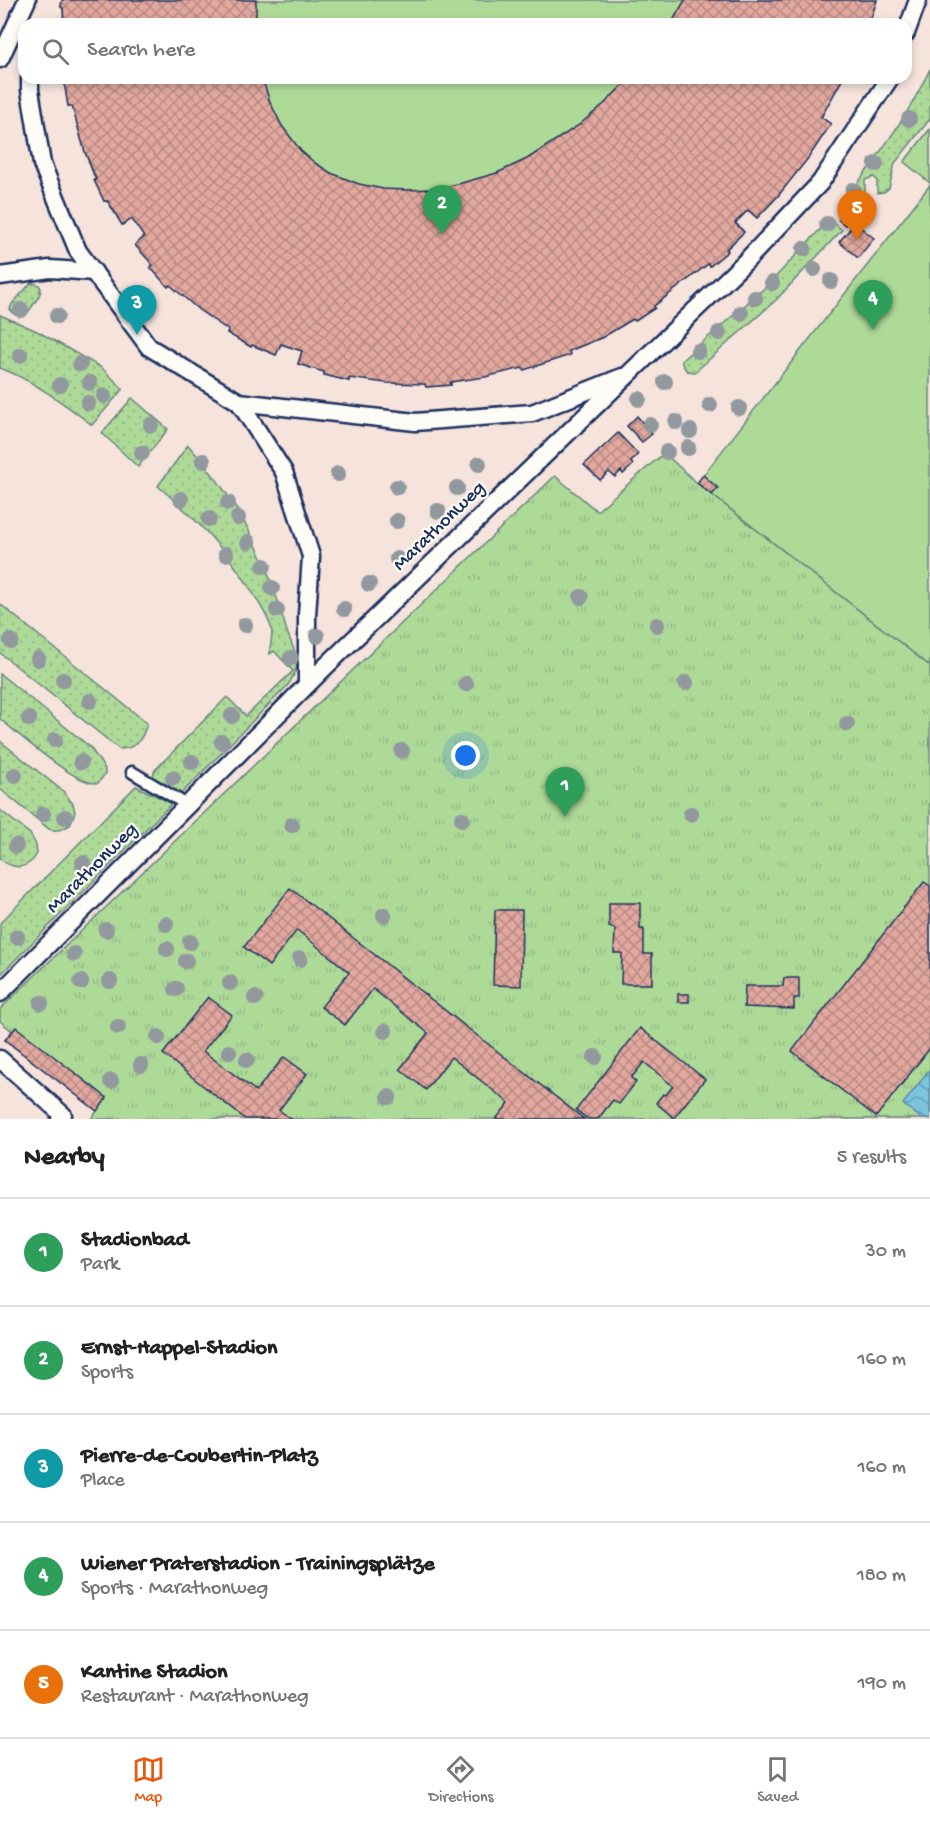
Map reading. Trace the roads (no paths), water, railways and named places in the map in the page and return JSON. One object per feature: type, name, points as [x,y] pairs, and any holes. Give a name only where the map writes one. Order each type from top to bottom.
[{"type":"street","points":[[28,0],[29,18]]},
{"type":"street","points":[[19,18],[28,0]]},
{"type":"street","points":[[911,18],[918,0]]},
{"type":"street","points":[[0,59],[18,21]]},
{"type":"street","points":[[30,84],[42,164],[78,251],[149,346],[239,402],[284,472],[311,556],[307,615],[307,684]]},
{"type":"street","name":"Marathonweg","points":[[0,993],[307,684],[747,260],[820,183],[886,84]]},
{"type":"street","points":[[0,276],[50,269],[94,272]]},
{"type":"street","points":[[239,402],[415,422],[532,413],[630,374]]},
{"type":"street","points":[[0,1059],[63,1115],[60,1119]]},
{"type":"lane","points":[[132,772],[187,805]]},
{"type":"water","points":[[930,1069],[930,1119],[922,1119],[903,1104]]},
{"type":"place","name":"Ernst-Happel-Stadion","points":[[442,235]]},
{"type":"place","name":"Kantine Stadion","points":[[857,240]]},
{"type":"place","name":"Wiener Praterstadion - Trainingsplätze","points":[[873,330]]},
{"type":"place","name":"Pierre-de-Coubertin-Platz","points":[[137,335]]},
{"type":"place","name":"Stadionbad","points":[[565,817]]}]
